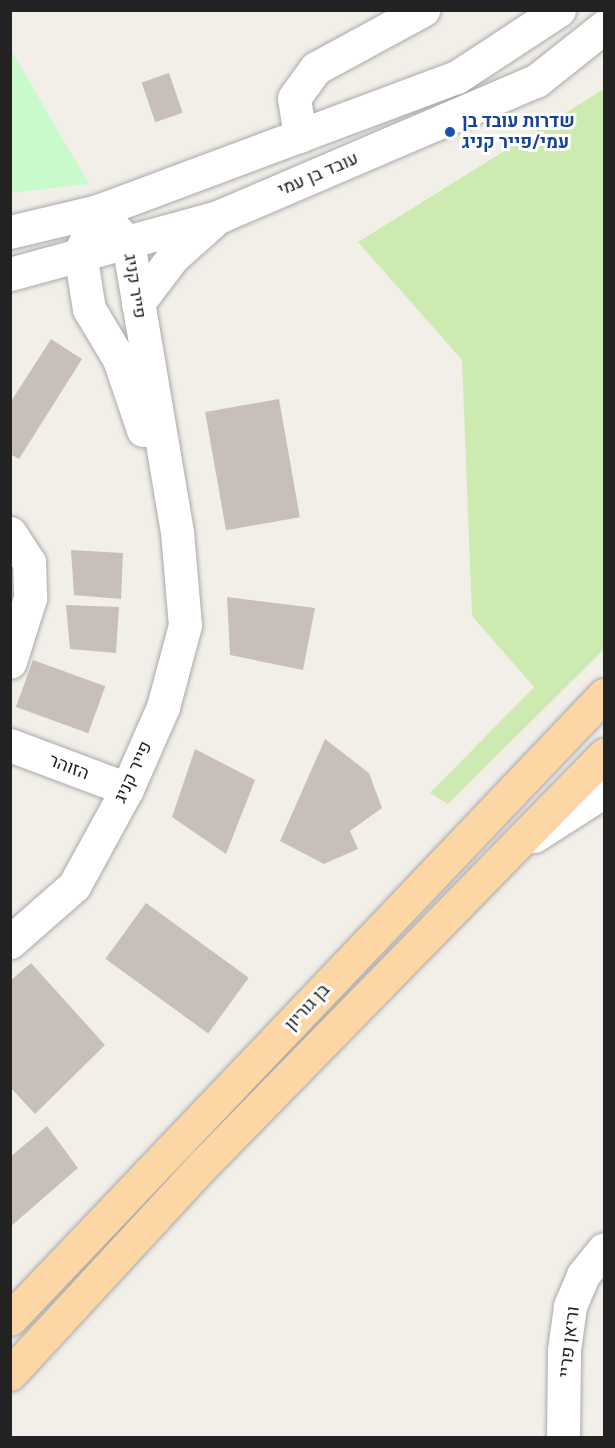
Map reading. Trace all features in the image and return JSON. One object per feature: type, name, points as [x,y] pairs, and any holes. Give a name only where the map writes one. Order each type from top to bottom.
[{"type":"main road","name":"בן גוריון","points":[[10,1319],[604,695]]},
{"type":"main road","name":"בן גוריון","points":[[10,1374],[206,1163],[604,755]]},
{"type":"street","points":[[300,136],[294,98],[316,68],[423,10]]},
{"type":"street","points":[[10,232],[98,211],[457,77],[559,10]]},
{"type":"street","name":"עובד בן עמי","points":[[17,273],[80,253],[128,243],[218,217],[536,81],[604,27]]},
{"type":"street","points":[[80,253],[98,211]]},
{"type":"street","name":"פייר קניג","points":[[10,942],[75,886],[127,789],[163,707],[185,625],[177,532],[128,243],[98,211]]},
{"type":"street","points":[[138,303],[173,257],[218,217]]},
{"type":"street","name":"פייר קניג","points":[[80,253],[89,309],[119,359],[177,532]]},
{"type":"street","points":[[17,273],[60,283],[89,309]]},
{"type":"street","points":[[10,533],[28,562],[30,598],[10,662]]},
{"type":"street","name":"הזוהר","points":[[10,745],[127,789]]},
{"type":"street","points":[[507,854],[604,791]]},
{"type":"street","name":"וריאן פריי","points":[[563,1437],[564,1350],[570,1306],[583,1275],[602,1251]]},
{"type":"green space","points":[[11,50],[89,184],[11,193]]},
{"type":"green space","points":[[604,89],[604,649],[448,804],[430,793],[534,687],[472,616],[462,360],[358,242]]},
{"type":"building","points":[[169,73],[183,113],[155,122],[142,82]]},
{"type":"building","points":[[51,339],[82,359],[19,459],[10,454],[10,403]]},
{"type":"building","points":[[279,399],[300,517],[226,530],[205,412]]},
{"type":"building","points":[[71,550],[123,553],[121,599],[74,595]]},
{"type":"building","points":[[227,597],[315,608],[303,670],[230,655]]},
{"type":"building","points":[[66,605],[119,607],[116,653],[70,649]]},
{"type":"building","points":[[33,660],[105,686],[88,733],[16,707]]},
{"type":"building","points":[[325,739],[369,773],[382,808],[350,831],[358,849],[324,864],[280,841]]},
{"type":"building","points":[[195,749],[255,780],[226,854],[172,817]]},
{"type":"building","points":[[146,903],[249,978],[208,1033],[105,959]]},
{"type":"building","points":[[31,963],[105,1045],[35,1114],[10,1087],[10,981]]},
{"type":"building","points":[[47,1126],[78,1168],[10,1227],[10,1157]]},
{"type":"place","name":"שדרות עובד בן עמי/פייר קניג","points":[[450,132]]}]
